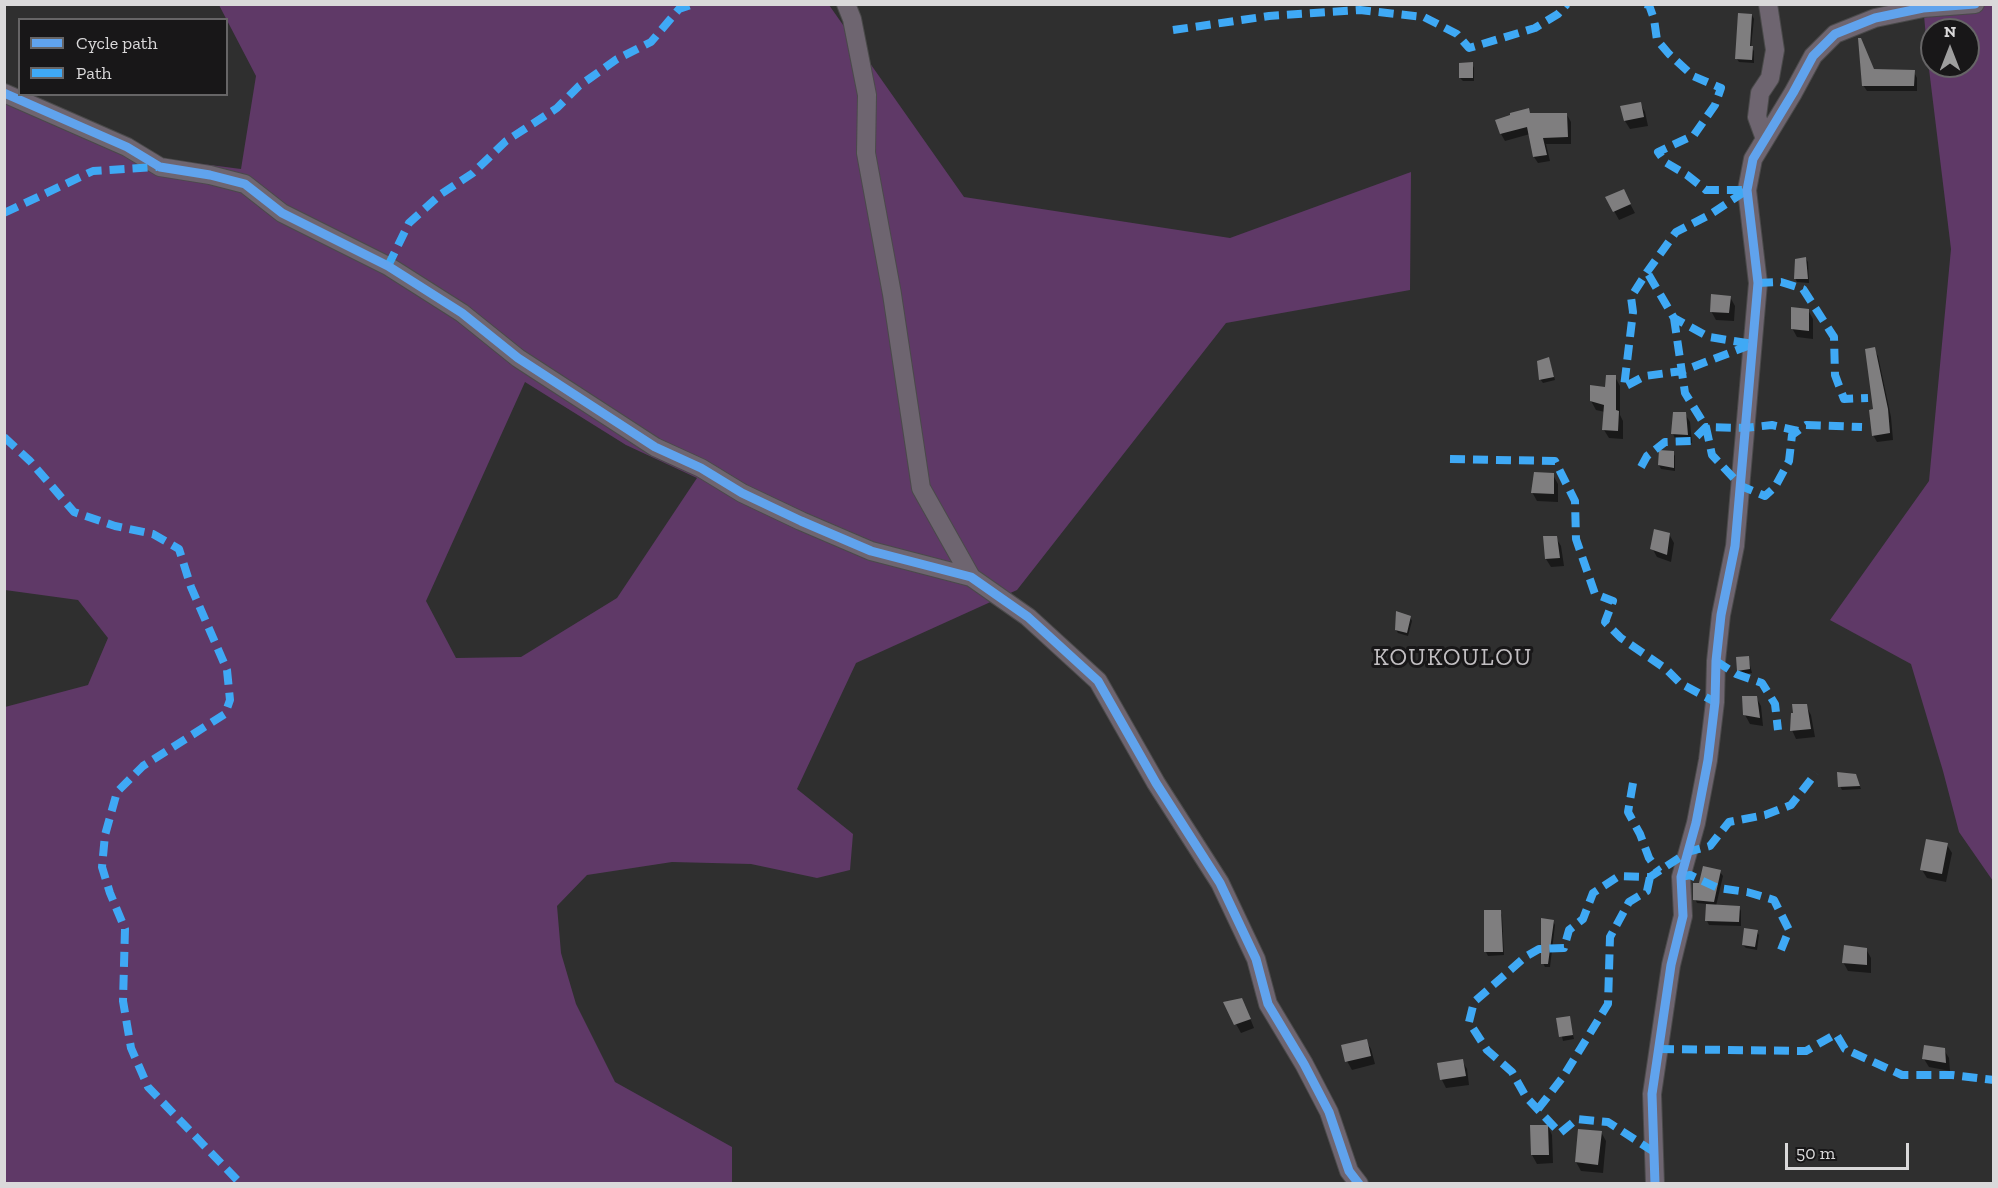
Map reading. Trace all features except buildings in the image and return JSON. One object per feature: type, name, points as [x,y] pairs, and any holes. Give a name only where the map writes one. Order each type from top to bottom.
[{"type":"street","points":[[846,4],[852,19],[867,95],[866,153],[892,294],[921,488],[971,577]]},
{"type":"street","points":[[1765,139],[1757,117],[1760,93],[1770,78],[1775,50],[1768,4]]},
{"type":"street","points":[[1655,1184],[1652,1094],[1671,965],[1683,916],[1681,877],[1696,823],[1708,760],[1721,615],[1735,546],[1758,283],[1747,190],[1753,159],[1813,56],[1835,34],[1875,18],[1923,8],[1975,4]]},
{"type":"street","points":[[4,93],[127,147],[160,167],[245,183],[282,213],[388,266],[462,313],[518,358],[655,447],[701,468],[742,493],[801,522],[871,551],[971,577],[1028,617],[1098,681],[1156,783],[1220,883],[1256,959],[1268,1004],[1329,1112],[1349,1171],[1359,1184]]},
{"type":"shaded area","points":[[219,5],[829,5],[964,197],[1230,238],[1411,172],[1410,290],[1226,323],[1017,590],[856,663],[797,789],[853,834],[850,870],[817,878],[751,864],[672,862],[587,875],[557,906],[561,953],[576,1004],[615,1082],[732,1147],[732,1183],[5,1183],[5,707],[88,685],[108,638],[78,600],[5,590],[4,88],[140,156],[241,169],[256,76],[228,22],[228,18],[226,18]],"holes":[[[525,382],[626,445],[697,478],[617,598],[521,657],[456,658],[426,601]]]},
{"type":"shaded area","points":[[1923,5],[1993,5],[1993,881],[1959,832],[1911,664],[1830,620],[1929,481],[1951,249],[1930,78],[1980,78],[1980,18],[1924,18]]},
{"type":"marked path","points":[[388,266],[409,223],[441,194],[473,173],[506,141],[557,108],[579,86],[617,59],[651,42],[679,9],[694,4]]},
{"type":"marked path","points":[[1173,30],[1269,16],[1360,10],[1424,17],[1457,34],[1469,48],[1535,28],[1558,14],[1567,4]]},
{"type":"marked path","points":[[1645,4],[1649,5],[1654,19],[1657,40],[1669,54],[1693,76],[1721,88],[1715,105],[1694,135],[1658,152],[1665,162],[1706,190],[1747,190],[1711,214],[1676,232],[1647,272],[1631,297],[1633,312],[1624,387],[1645,376],[1682,371],[1753,344],[1709,337],[1674,318],[1647,272]]},
{"type":"marked path","points":[[4,213],[93,171],[157,167]]},
{"type":"marked path","points":[[1758,283],[1781,282],[1803,289],[1834,337],[1835,375],[1844,399],[1868,398]]},
{"type":"marked path","points":[[1674,318],[1685,393],[1706,427],[1712,455],[1741,486],[1765,496],[1775,487],[1789,461],[1792,435],[1806,425],[1862,427]]},
{"type":"marked path","points":[[1641,467],[1647,456],[1665,442],[1692,441],[1706,427],[1745,428],[1772,425],[1798,431]]},
{"type":"marked path","points":[[4,437],[30,461],[74,512],[115,526],[153,534],[179,549],[191,587],[227,670],[230,700],[225,714],[143,766],[117,792],[105,835],[102,867],[125,929],[123,1001],[131,1048],[148,1087],[241,1184]]},
{"type":"marked path","points":[[1450,459],[1555,461],[1575,501],[1576,539],[1595,594],[1613,601],[1605,622],[1621,638],[1666,669],[1680,683],[1715,702]]},
{"type":"marked path","points":[[1716,661],[1736,674],[1762,683],[1775,704],[1778,730]]},
{"type":"marked path","points":[[1654,1152],[1608,1122],[1577,1119],[1560,1133],[1526,1097],[1512,1072],[1487,1050],[1469,1022],[1474,1002],[1525,957],[1539,949],[1564,948],[1569,930],[1583,919],[1593,893],[1619,876],[1650,877],[1688,852],[1710,846],[1729,822],[1765,815],[1791,805],[1816,773]]},
{"type":"marked path","points":[[1633,783],[1628,812],[1649,858],[1659,872]]},
{"type":"marked path","points":[[1681,877],[1690,875],[1718,888],[1747,892],[1774,900],[1789,930],[1781,950]]},
{"type":"marked path","points":[[1538,1109],[1563,1077],[1608,1004],[1610,937],[1629,902],[1647,891],[1650,877]]},
{"type":"marked path","points":[[1659,1049],[1806,1051],[1836,1034],[1845,1049],[1902,1075],[1952,1075],[1994,1080]]},
{"type":"cycle path","points":[[1655,1184],[1652,1094],[1671,965],[1683,916],[1681,877],[1696,823],[1708,760],[1721,615],[1735,546],[1758,283],[1747,190],[1753,159],[1813,56],[1835,34],[1875,18],[1923,8],[1975,4]]},
{"type":"cycle path","points":[[4,93],[127,147],[160,167],[210,175],[245,184],[282,213],[388,266],[462,313],[518,358],[655,447],[701,468],[742,493],[871,551],[971,577],[1028,617],[1098,681],[1156,783],[1220,883],[1256,959],[1268,1004],[1304,1064],[1329,1112],[1349,1171],[1359,1184]]},
{"type":"district","name":"KOUKOULOU","points":[[1453,658]]}]
